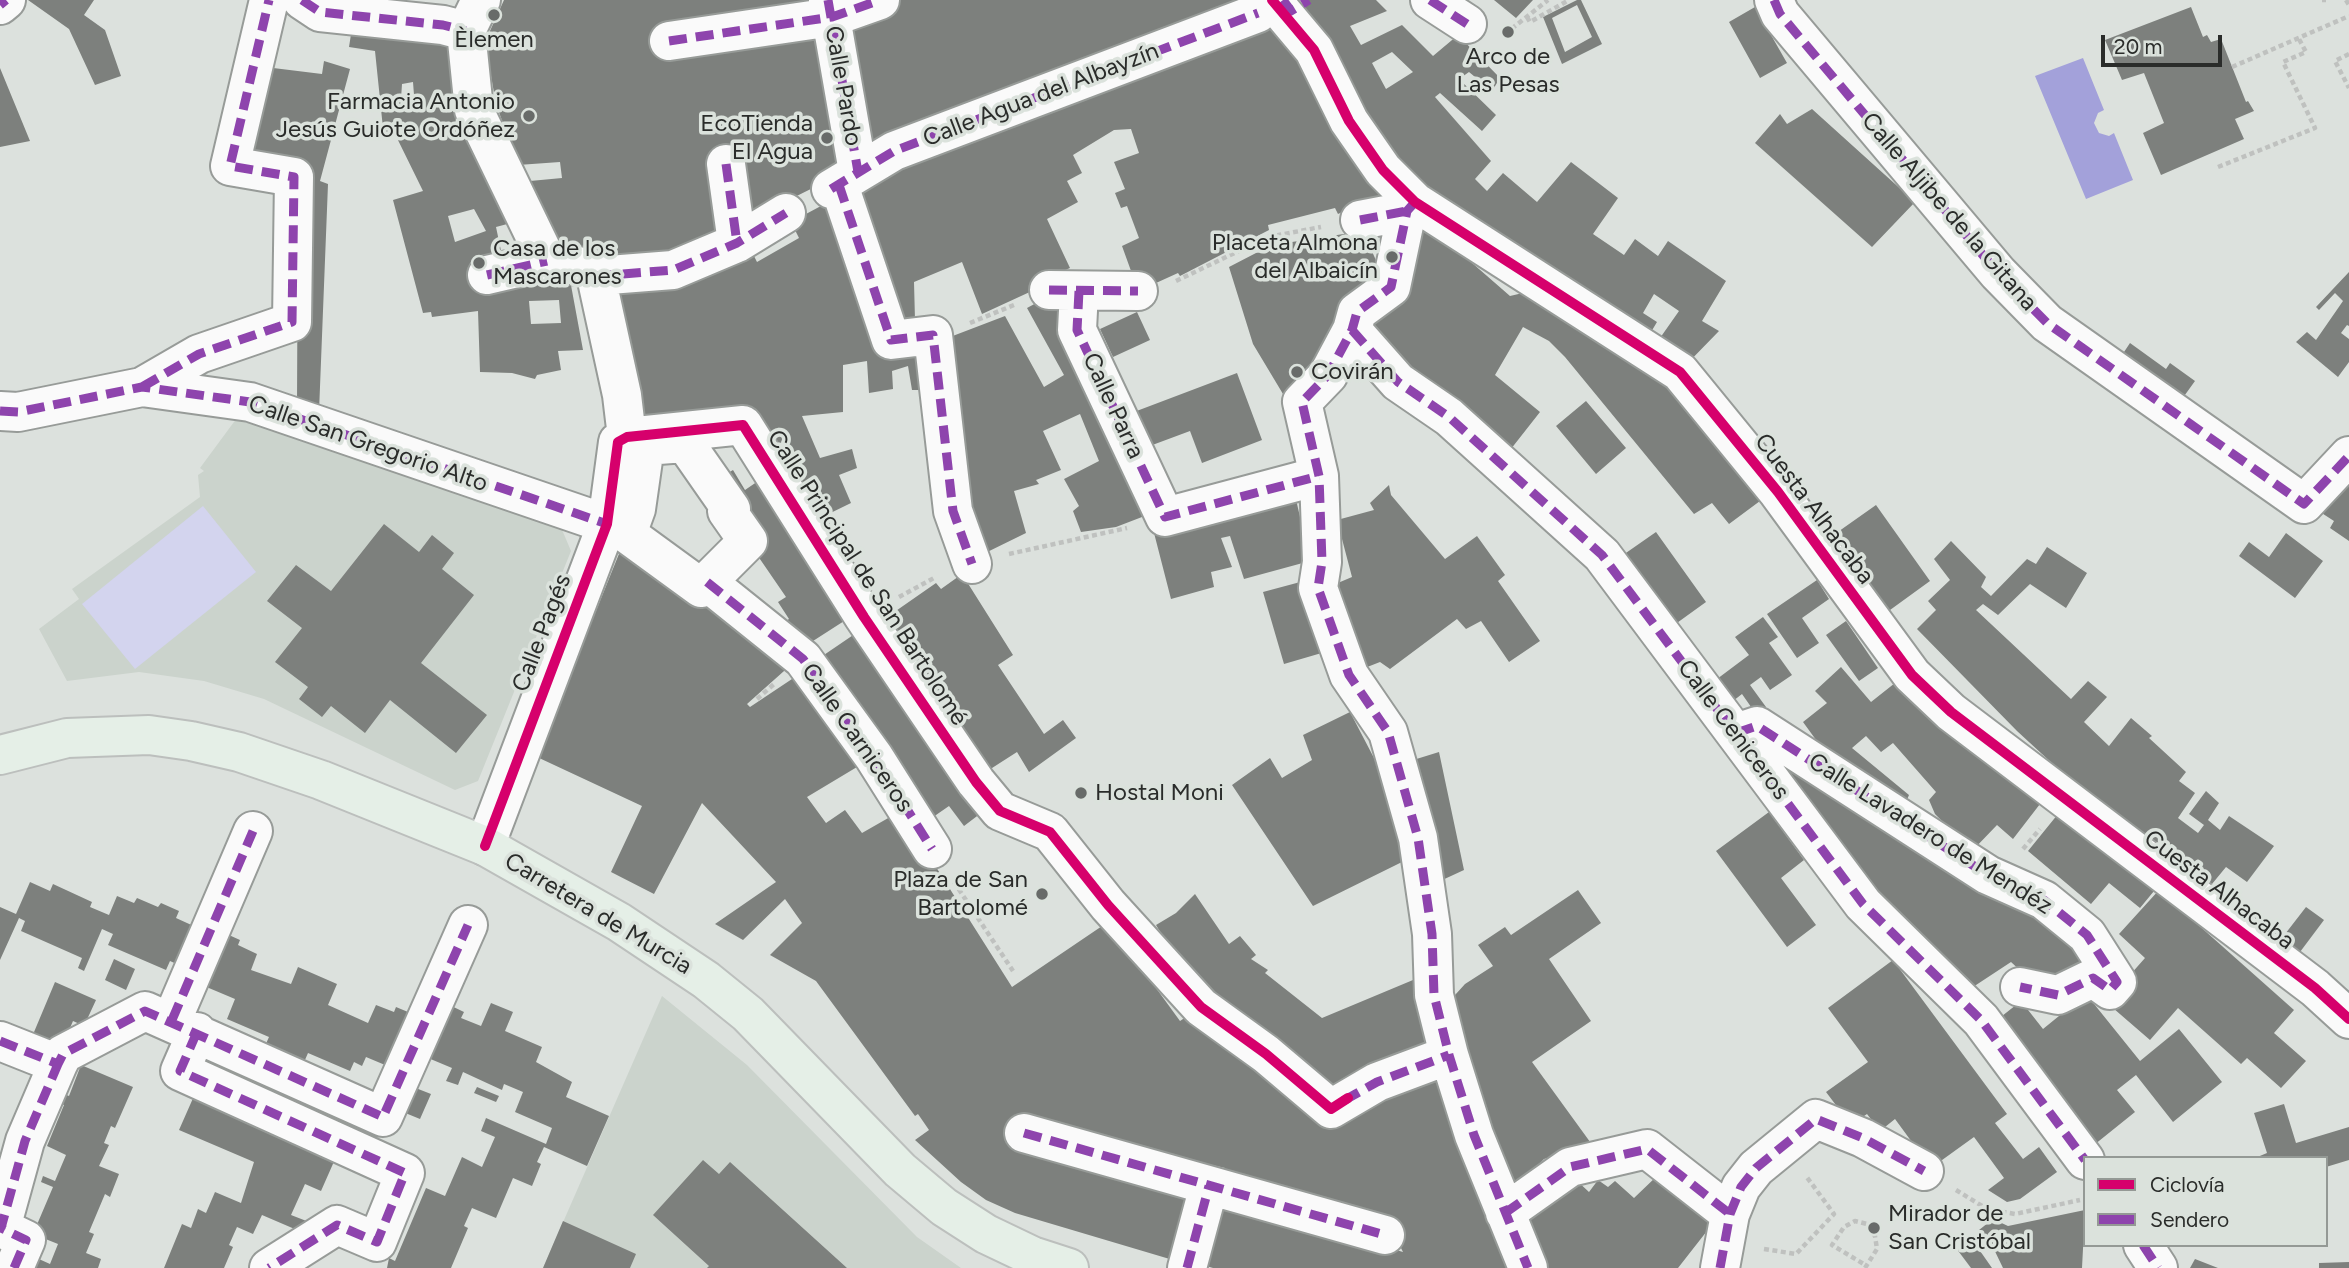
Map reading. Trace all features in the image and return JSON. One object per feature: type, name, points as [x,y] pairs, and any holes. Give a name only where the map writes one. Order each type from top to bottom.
[{"type":"main road","name":"Carretera de Murcia","points":[[0,755],[67,738],[149,735],[191,741],[239,752],[321,780],[485,846],[620,922],[706,980],[748,1014],[900,1170],[944,1207],[997,1240],[1032,1256],[1069,1268]]},
{"type":"street","points":[[0,5],[6,0]]},
{"type":"street","points":[[142,387],[199,354],[292,322],[293,177],[230,166],[269,0]]},
{"type":"street","points":[[302,0],[320,12],[443,25],[474,16],[474,110],[547,261]]},
{"type":"street","points":[[669,41],[880,0]]},
{"type":"street","points":[[1430,0],[1467,24]]},
{"type":"street","name":"Calle Aljibe de la Gitana","points":[[1774,0],[1780,14],[1989,263],[2047,323],[2304,504],[2349,456]]},
{"type":"street","name":"Calle Agua del Albayzín","points":[[843,182],[894,151],[1281,2]]},
{"type":"street","name":"Cuesta Alhacaba","points":[[1281,2],[1314,50],[1349,121],[1411,207],[1680,372],[1779,492],[1912,675],[1951,712],[2315,988],[2349,1019]]},
{"type":"street","name":"Calle Pardo","points":[[830,8],[843,182],[891,340],[933,335]]},
{"type":"street","points":[[726,164],[737,243]]},
{"type":"street","points":[[1360,220],[1411,207],[1391,287],[1357,312],[1352,330],[1328,375],[1302,402],[1319,476],[1318,526],[1322,562],[1318,588],[1349,675],[1388,732],[1414,824],[1432,934],[1434,995],[1449,1055],[1474,1135],[1528,1268]]},
{"type":"street","points":[[487,275],[547,261],[590,268],[596,276],[673,270],[737,243],[786,213]]},
{"type":"street","name":"Calle Pagés","points":[[485,846],[607,524],[628,511],[637,447],[627,437],[622,395],[596,276]]},
{"type":"street","points":[[1064,291],[1138,291]]},
{"type":"street","name":"Calle Parra","points":[[1064,291],[1077,330],[1165,517],[1319,476]]},
{"type":"street","name":"Calle Ceniceros","points":[[1352,330],[1398,382],[1449,417],[1602,555],[1863,904],[1981,1020],[2083,1157]]},
{"type":"street","points":[[933,335],[953,511],[972,564]]},
{"type":"street","name":"Calle San Gregorio Alto","points":[[0,411],[18,412],[142,387],[250,402],[607,524]]},
{"type":"street","name":"Calle Principal de San Bartolomé","points":[[627,437],[743,425],[864,617],[975,780],[1000,811],[1050,832],[1108,905],[1201,1007],[1266,1054],[1331,1109],[1377,1082],[1449,1055]]},
{"type":"street","name":"Calle Carniceros","points":[[707,582],[803,659],[874,757],[942,863]]},
{"type":"street","name":"Calle Lavadero de Mendéz","points":[[1736,733],[1757,726],[1988,875],[2043,900],[2087,935],[2117,982],[2110,989],[2093,978],[2058,995],[2020,987]]},
{"type":"street","points":[[253,831],[184,1026],[180,1070],[405,1173],[377,1242],[337,1225],[269,1268]]},
{"type":"street","points":[[14,1268],[26,1240],[1,1228],[25,1141],[63,1054],[145,1011],[184,1026],[383,1117],[468,925]]},
{"type":"street","points":[[0,1041],[58,1065]]},
{"type":"street","points":[[1720,1268],[1730,1214],[1741,1187],[1756,1168],[1816,1119],[1863,1138],[1924,1171]]},
{"type":"street","points":[[1024,1133],[1385,1235]]},
{"type":"street","points":[[1505,1213],[1570,1167],[1647,1149],[1730,1214]]},
{"type":"street","points":[[1187,1268],[1209,1186]]},
{"type":"street","points":[[2144,1247],[2158,1268]]},
{"type":"path","points":[[1548,0],[1525,18],[1530,22],[1569,0]]},
{"type":"path","points":[[2346,0],[2349,5]]},
{"type":"path","points":[[2232,67],[2349,16]]},
{"type":"path","points":[[2218,167],[2315,128],[2283,62],[2306,52],[2299,39]]},
{"type":"path","points":[[2349,54],[2335,61],[2349,89]]},
{"type":"path","points":[[1138,291],[1181,279],[1269,237],[1360,220]]},
{"type":"path","points":[[933,335],[1064,291]]},
{"type":"path","points":[[942,863],[1013,971]]},
{"type":"path","points":[[1756,1248],[1796,1254],[1834,1214],[1800,1168]]},
{"type":"path","points":[[1924,1171],[1987,1209],[2015,1214],[2083,1200]]},
{"type":"path","points":[[1855,1221],[1867,1224],[1875,1236],[1877,1249],[1866,1267],[1832,1245],[1844,1227],[1855,1221]]},
{"type":"shaded area","points":[[245,407],[560,525],[571,551],[478,781],[455,790],[264,699],[204,681],[139,672],[67,681],[39,629],[79,599],[72,589],[200,497],[198,475],[204,471],[200,468]]},
{"type":"shaded area","points":[[203,506],[256,572],[135,669],[82,604]]},
{"type":"shaded area","points":[[662,996],[747,1065],[917,1237],[961,1268],[543,1268]]},
{"type":"water","points":[[2083,58],[2104,110],[2098,113],[2094,123],[2099,133],[2109,136],[2114,133],[2133,180],[2086,199],[2035,76]]},
{"type":"building","points":[[28,0],[94,0],[84,15],[105,30],[121,76],[95,85],[69,29]]},
{"type":"building","points":[[504,0],[819,0],[827,24],[853,168],[668,260],[565,254],[530,181],[562,178],[560,162],[518,165],[496,104],[485,42]]},
{"type":"building","points":[[895,0],[1250,0],[861,153],[837,24]]},
{"type":"building","points":[[1309,0],[1376,0],[1387,11],[1350,26],[1361,45],[1402,25],[1433,56],[1458,35],[1500,78],[1492,91],[1469,72],[1459,79],[1496,115],[1482,131],[1440,93],[1435,97],[1491,161],[1475,179],[1487,191],[1503,173],[1537,202],[1571,162],[1618,198],[1593,234],[1624,255],[1635,239],[1658,256],[1668,241],[1726,281],[1702,321],[1719,331],[1683,368],[1653,348],[1679,311],[1654,294],[1643,313],[1657,322],[1645,342],[1390,169],[1291,11]],"holes":[[[1392,52],[1413,72],[1386,89],[1372,63]]]},
{"type":"building","points":[[1494,0],[1533,0],[1516,18]]},
{"type":"building","points":[[1581,0],[1602,44],[1562,64],[1543,17]],"holes":[[[1577,5],[1592,37],[1565,52],[1552,18]]]},
{"type":"building","points":[[1755,7],[1787,63],[1760,78],[1729,22]]},
{"type":"building","points":[[2191,7],[2203,37],[2207,35],[2211,42],[2221,39],[2246,102],[2248,101],[2254,111],[2235,119],[2244,139],[2161,175],[2143,133],[2164,123],[2144,73],[2122,80],[2105,40]]},
{"type":"building","points":[[1271,13],[1387,192],[1338,214],[1335,208],[1268,225],[1269,230],[1180,276],[1178,273],[1156,283],[1135,282],[1122,246],[1139,238],[1127,206],[1121,208],[1115,193],[1125,189],[1114,162],[1139,153],[1131,129],[1114,130],[1073,155],[1082,173],[1067,181],[1078,202],[1047,219],[1070,268],[1056,274],[1058,279],[982,314],[962,262],[914,282],[915,320],[888,322],[859,185]]},
{"type":"building","points":[[352,28],[446,33],[457,110],[511,223],[496,227],[504,265],[568,269],[583,350],[558,351],[561,370],[537,375],[535,379],[512,373],[480,372],[478,311],[432,317],[431,312],[423,313],[393,200],[423,191],[395,134],[384,138],[375,51],[349,47]],"holes":[[[413,82],[414,95],[401,99],[402,84]],[[474,209],[486,231],[455,242],[448,216]],[[559,300],[561,323],[531,324],[529,301]]]},
{"type":"building","points":[[324,61],[350,69],[320,181],[328,184],[319,412],[297,405],[298,173],[236,160],[257,66],[322,74]]},
{"type":"building","points":[[0,68],[30,141],[0,147]]},
{"type":"building","points":[[1812,109],[1915,202],[1872,247],[1755,143],[1780,114],[1787,124]]},
{"type":"building","points":[[834,199],[891,358],[928,345],[934,390],[912,390],[908,366],[892,371],[893,389],[869,393],[867,361],[843,365],[843,412],[802,416],[820,458],[852,449],[857,468],[839,475],[851,503],[810,523],[763,434],[758,412],[648,427],[617,289],[751,250],[757,262],[799,238],[791,222]]},
{"type":"building","points":[[1423,226],[1448,242],[1510,296],[1527,292],[1669,389],[1760,501],[1729,524],[1712,503],[1694,514],[1565,357],[1549,341],[1523,327],[1495,375],[1540,412],[1507,454],[1389,363],[1362,320]]},
{"type":"building","points":[[1363,231],[1386,283],[1289,404],[1253,344],[1229,267],[1256,253],[1281,249],[1279,244]]},
{"type":"building","points":[[2349,272],[2349,326],[2341,333],[2349,339],[2349,362],[2338,377],[2296,342],[2307,332],[2316,340],[2343,301],[2335,293],[2319,310],[2316,307]]},
{"type":"building","points":[[1051,295],[1155,512],[1116,527],[1081,532],[1073,511],[1079,506],[1064,479],[1099,461],[1080,414],[1043,431],[1061,470],[1036,480],[1039,484],[1014,491],[1026,533],[975,558],[937,342],[1005,316],[1044,387],[1064,375],[1027,308]]},
{"type":"building","points":[[1137,312],[1150,340],[1113,357],[1100,329]]},
{"type":"building","points":[[2130,343],[2166,369],[2170,363],[2195,381],[2182,399],[2122,355]]},
{"type":"building","points":[[1237,373],[1262,440],[1202,463],[1190,431],[1147,447],[1134,412]]},
{"type":"building","points":[[1586,401],[1626,448],[1596,474],[1556,426]]},
{"type":"building","points":[[2349,469],[2349,541],[2330,528],[2334,521],[2317,510]]},
{"type":"building","points":[[733,470],[745,490],[764,477],[855,614],[799,650],[775,628],[789,619],[778,602],[786,597],[727,511],[713,482]]},
{"type":"building","points":[[1389,485],[1391,495],[1445,559],[1477,536],[1505,575],[1498,581],[1540,641],[1509,662],[1481,621],[1466,629],[1457,619],[1390,669],[1380,662],[1357,671],[1326,588],[1352,577],[1337,520],[1374,510],[1370,503]]},
{"type":"building","points":[[1295,495],[1310,561],[1244,579],[1230,536],[1221,538],[1232,567],[1211,572],[1214,587],[1171,599],[1153,529]]},
{"type":"building","points":[[1876,505],[1930,581],[1879,618],[1825,541]]},
{"type":"building","points":[[384,524],[419,552],[432,535],[454,553],[442,569],[474,595],[421,663],[487,715],[456,753],[390,700],[365,733],[331,706],[322,717],[299,699],[308,687],[275,662],[302,628],[267,601],[296,565],[331,591]]},
{"type":"building","points":[[1656,532],[1706,602],[1663,633],[1596,543],[1609,534],[1623,555]]},
{"type":"building","points":[[2286,533],[2323,561],[2295,598],[2239,556],[2249,542],[2269,557]]},
{"type":"building","points":[[627,534],[793,663],[747,704],[750,707],[804,671],[867,761],[807,797],[826,823],[845,810],[862,833],[890,817],[932,870],[936,867],[1012,987],[1108,922],[1180,1021],[1198,1009],[1333,1128],[1380,1086],[1436,1062],[1520,1268],[1213,1268],[1203,1265],[1220,1199],[1403,1252],[1389,1224],[1223,1177],[1225,1168],[1203,1163],[1173,1260],[1015,1213],[986,1200],[961,1182],[915,1140],[929,1130],[918,1114],[915,1116],[816,981],[770,955],[802,923],[785,899],[743,940],[715,924],[776,882],[702,803],[654,894],[611,872],[642,806],[537,757]]},
{"type":"building","points":[[1951,541],[1986,577],[1981,587],[1991,596],[2027,559],[2036,564],[2047,547],[2087,573],[2066,608],[2030,584],[1998,615],[1983,604],[1976,610],[2071,699],[2088,681],[2107,697],[2084,722],[2109,746],[2131,718],[2152,736],[2149,738],[2186,772],[2179,781],[2195,793],[2178,818],[2198,833],[2204,825],[2189,814],[2206,791],[2219,803],[2208,820],[2220,830],[2229,816],[2274,846],[2247,882],[2226,867],[2212,884],[2140,830],[2092,800],[2017,731],[1917,629],[1936,610],[1928,601],[1950,580],[1934,559]]},
{"type":"building","points":[[962,574],[1013,655],[998,665],[1044,734],[1063,720],[1076,738],[1029,772],[1017,752],[978,777],[880,622],[936,583],[941,589]]},
{"type":"building","points":[[1817,580],[1829,599],[1802,618],[1819,643],[1797,658],[1767,614]]},
{"type":"building","points":[[1304,581],[1325,652],[1284,664],[1263,592]]},
{"type":"building","points":[[1763,617],[1778,637],[1769,643],[1792,675],[1770,690],[1761,677],[1750,685],[1766,707],[1756,714],[1742,694],[1733,701],[1717,679],[1749,655],[1735,637]]},
{"type":"building","points":[[1846,621],[1878,668],[1859,681],[1826,635]]},
{"type":"building","points":[[865,627],[989,807],[964,826],[949,806],[923,824],[818,659]]},
{"type":"building","points":[[1841,667],[1871,702],[1895,683],[1942,719],[1976,756],[1979,752],[2040,804],[2013,839],[1997,825],[1972,851],[1935,814],[1929,800],[1936,792],[1893,743],[1881,752],[1866,736],[1852,748],[1909,795],[1906,802],[1819,744],[1803,722],[1827,703],[1815,691]]},
{"type":"building","points":[[1350,712],[1374,758],[1389,800],[1402,862],[1313,906],[1232,785],[1270,758],[1282,778],[1312,760],[1303,735]]},
{"type":"building","points":[[1439,752],[1464,870],[1438,882],[1410,761]]},
{"type":"building","points":[[1754,753],[1861,800],[2004,904],[2045,911],[2088,963],[2054,989],[2024,974],[2011,962],[1973,987],[1875,891]]},
{"type":"building","points":[[1769,812],[1804,860],[1781,878],[1816,925],[1787,947],[1716,851]]},
{"type":"building","points":[[2058,814],[2154,891],[2140,908],[2109,883],[2091,904],[2028,851]]},
{"type":"building","points":[[30,882],[50,891],[53,884],[92,902],[90,907],[109,915],[117,896],[134,903],[137,898],[158,907],[161,903],[179,911],[176,918],[198,928],[181,966],[170,961],[166,970],[108,945],[113,934],[102,929],[84,971],[78,968],[82,958],[21,931],[25,921],[19,918],[0,960],[0,907],[16,914]]},
{"type":"building","points":[[1578,890],[1601,923],[1549,959],[1591,1021],[1532,1062],[1593,1146],[1544,1159],[1508,1197],[1446,1005],[1465,984],[1493,966],[1478,945],[1505,927],[1511,935]]},
{"type":"building","points":[[2159,890],[2294,1010],[2274,1033],[2306,1061],[2281,1088],[2247,1058],[2241,1064],[2178,1008],[2150,1040],[2106,1002],[2145,958],[2119,934]]},
{"type":"building","points":[[1195,894],[1229,944],[1240,936],[1256,955],[1251,959],[1268,970],[1265,973],[1322,1018],[1413,980],[1440,1054],[1328,1096],[1204,1004],[1156,925],[1176,913]]},
{"type":"building","points":[[2306,907],[2324,920],[2300,952],[2282,938]]},
{"type":"building","points":[[220,931],[240,940],[238,945],[257,954],[251,970],[291,984],[298,967],[337,984],[328,1005],[368,1023],[376,1005],[394,1012],[396,1007],[420,1017],[397,1070],[366,1057],[362,1066],[354,1062],[350,1071],[308,1053],[298,1076],[259,1059],[269,1037],[227,1019],[235,999],[197,983]]},
{"type":"building","points":[[114,959],[135,969],[126,990],[105,980]]},
{"type":"building","points":[[1893,960],[2007,1114],[1995,1123],[2023,1159],[2039,1147],[2057,1172],[2020,1199],[2007,1202],[1988,1190],[2004,1178],[1974,1137],[1931,1168],[1895,1119],[1880,1131],[1867,1114],[1851,1125],[1826,1092],[1868,1062],[1828,1008]]},
{"type":"building","points":[[55,982],[96,1000],[84,1026],[73,1021],[58,1056],[29,1044]]},
{"type":"building","points":[[2086,994],[2140,1061],[2179,1029],[2222,1082],[2173,1122],[2136,1075],[2117,1090],[2135,1112],[2089,1149],[1997,1020],[2021,1001],[2043,1029]]},
{"type":"building","points":[[443,1002],[464,1012],[461,1018],[481,1026],[491,1003],[513,1012],[505,1031],[542,1047],[536,1062],[572,1082],[566,1097],[609,1116],[587,1166],[544,1147],[537,1162],[541,1164],[532,1186],[513,1178],[496,1218],[472,1208],[464,1226],[468,1228],[451,1268],[387,1268],[389,1258],[395,1261],[426,1188],[445,1196],[462,1157],[482,1167],[495,1137],[481,1131],[486,1118],[546,1144],[552,1128],[515,1112],[523,1092],[504,1084],[502,1090],[463,1072],[458,1085],[446,1081],[452,1068],[421,1055]]},
{"type":"building","points":[[81,1065],[133,1087],[115,1128],[111,1126],[104,1143],[109,1145],[99,1166],[119,1174],[110,1197],[105,1194],[89,1232],[94,1234],[86,1253],[101,1259],[98,1268],[25,1268],[30,1255],[50,1264],[58,1244],[33,1234],[53,1187],[41,1182],[43,1176],[55,1181],[66,1155],[47,1146],[64,1105],[53,1101],[57,1091],[69,1096]]},
{"type":"building","points":[[408,1085],[431,1094],[420,1119],[398,1110]]},
{"type":"building","points":[[477,1087],[499,1096],[496,1102],[474,1093]]},
{"type":"building","points":[[194,1096],[336,1157],[321,1191],[305,1184],[291,1215],[309,1222],[304,1233],[262,1215],[253,1234],[237,1227],[229,1245],[233,1247],[224,1268],[164,1268],[182,1224],[191,1228],[198,1209],[206,1213],[215,1192],[241,1203],[254,1162],[179,1130]]},
{"type":"building","points":[[2284,1104],[2296,1143],[2349,1127],[2349,1160],[2328,1166],[2328,1156],[2260,1156],[2267,1153],[2254,1113]]},
{"type":"building","points":[[703,1160],[719,1174],[730,1162],[847,1268],[707,1268],[709,1266],[653,1215]]},
{"type":"building","points":[[1658,1175],[1714,1222],[1678,1268],[1540,1268],[1515,1217],[1575,1179],[1589,1192],[1598,1180],[1608,1187],[1615,1181],[1634,1198]]},
{"type":"building","points":[[2083,1210],[2082,1268],[2003,1268],[1990,1241],[1979,1230],[1993,1219],[2008,1226]]},
{"type":"building","points":[[563,1221],[636,1254],[630,1268],[543,1268]]},
{"type":"building","points":[[1971,1238],[1992,1268],[1971,1268],[1956,1248]]},
{"type":"building","points":[[2195,1259],[2218,1268],[2190,1268]]},
{"type":"building","points":[[2349,1262],[2349,1268],[2319,1268],[2319,1263]]},
{"type":"marked path","points":[[0,5],[6,0]]},
{"type":"marked path","points":[[142,387],[199,354],[292,322],[294,177],[230,166],[269,0]]},
{"type":"marked path","points":[[302,0],[320,12],[443,25],[466,31]]},
{"type":"marked path","points":[[828,0],[858,172]]},
{"type":"marked path","points":[[669,41],[832,17],[880,0]]},
{"type":"marked path","points":[[1283,0],[1291,11],[1309,0]]},
{"type":"marked path","points":[[1430,0],[1467,24]]},
{"type":"marked path","points":[[1774,0],[1780,14],[1998,273],[2047,323],[2304,504],[2349,456]]},
{"type":"marked path","points":[[831,189],[894,151],[1258,13]]},
{"type":"marked path","points":[[726,164],[737,243]]},
{"type":"marked path","points":[[839,185],[891,340],[933,335],[953,511],[972,564]]},
{"type":"marked path","points":[[1415,202],[1407,211],[1391,287],[1357,312],[1352,330],[1328,375],[1302,402],[1319,476],[1322,562],[1318,588],[1349,675],[1388,732],[1418,838],[1432,934],[1434,995],[1449,1055],[1474,1135],[1528,1268]]},
{"type":"marked path","points":[[1360,220],[1407,211]]},
{"type":"marked path","points":[[596,276],[673,270],[737,243],[786,213]]},
{"type":"marked path","points":[[487,275],[547,261]]},
{"type":"marked path","points":[[1049,290],[1138,291]]},
{"type":"marked path","points":[[1079,291],[1077,330],[1165,517],[1319,476]]},
{"type":"marked path","points":[[1352,330],[1398,382],[1449,417],[1602,555],[1863,904],[1981,1020],[2083,1157]]},
{"type":"marked path","points":[[0,411],[18,412],[142,387],[250,402],[607,524]]},
{"type":"marked path","points":[[707,582],[803,659],[874,757],[932,849]]},
{"type":"marked path","points":[[1736,733],[1757,726],[1988,875],[2044,900],[2087,935],[2117,982],[2110,990],[2093,978],[2058,995],[2020,987]]},
{"type":"marked path","points":[[172,1020],[253,831]]},
{"type":"marked path","points":[[0,1041],[58,1064],[63,1054],[145,1011],[383,1117],[468,925]]},
{"type":"marked path","points":[[197,1032],[180,1071],[405,1173],[377,1242],[337,1225],[269,1268]]},
{"type":"marked path","points":[[1343,1101],[1377,1082],[1449,1055]]},
{"type":"marked path","points":[[14,1268],[26,1240],[1,1228],[25,1141],[58,1064]]},
{"type":"marked path","points":[[1720,1268],[1730,1214],[1741,1187],[1756,1168],[1816,1119],[1863,1138],[1924,1171]]},
{"type":"marked path","points":[[1024,1133],[1385,1235]]},
{"type":"marked path","points":[[1505,1213],[1570,1167],[1647,1149],[1730,1214]]},
{"type":"marked path","points":[[1187,1268],[1209,1186]]},
{"type":"marked path","points":[[2144,1247],[2158,1268]]},
{"type":"cycle path","points":[[1272,0],[1314,50],[1349,121],[1383,170],[1415,202],[1680,372],[1778,492],[1912,675],[1951,712],[2315,988],[2349,1019]]},
{"type":"cycle path","points":[[485,846],[607,524],[618,442],[627,437],[743,425],[864,617],[976,782],[1000,811],[1050,832],[1108,905],[1201,1007],[1266,1054],[1331,1109],[1348,1098]]},
{"type":"place","name":"Èlemen","points":[[494,15]]},
{"type":"place","name":"Arco de Las Pesas","points":[[1508,32]]},
{"type":"place","name":"Farmacia Antonio Jesús Guiote Ordóñez","points":[[529,116]]},
{"type":"place","name":"EcoTienda El Agua","points":[[827,138]]},
{"type":"place","name":"Placeta Almona del Albaicín","points":[[1392,257]]},
{"type":"place","name":"Casa de los Mascarones","points":[[479,263]]},
{"type":"place","name":"Covirán","points":[[1297,372]]},
{"type":"place","name":"Hostal Moni","points":[[1081,793]]},
{"type":"place","name":"Plaza de San Bartolomé","points":[[1042,894]]},
{"type":"place","name":"Mirador de San Cristóbal","points":[[1874,1228]]}]
